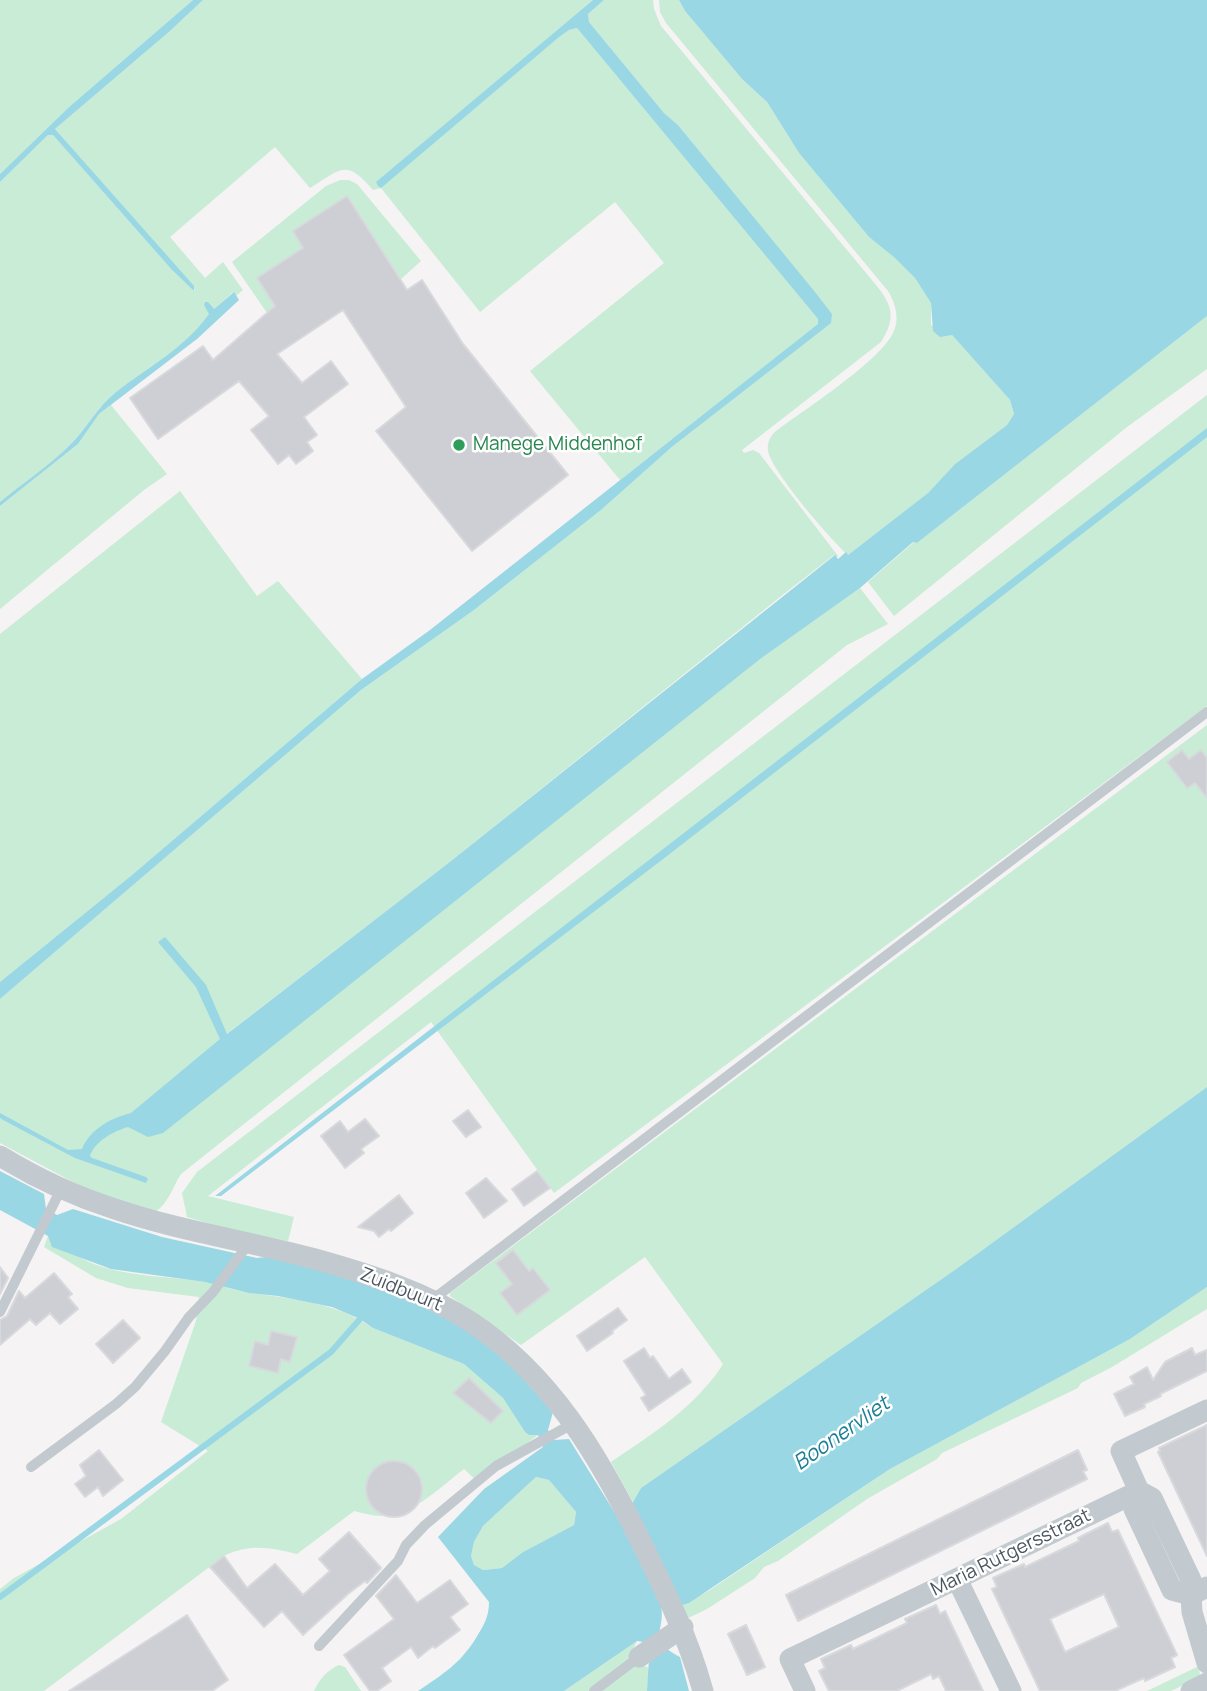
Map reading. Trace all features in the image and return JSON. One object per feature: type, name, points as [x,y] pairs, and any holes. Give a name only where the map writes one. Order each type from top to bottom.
[{"type":"street","name":"Zuidbuurt","points":[[0,1156],[61,1189],[115,1210],[245,1248],[373,1275],[432,1300],[471,1322],[514,1356],[551,1393],[565,1427],[623,1506],[683,1627],[703,1691]]},
{"type":"street","points":[[1207,1410],[1121,1451],[1139,1491],[1152,1498],[1191,1580],[1199,1591],[1192,1612],[1207,1663]]},
{"type":"street","name":"Maria Rutgersstraat","points":[[805,1691],[790,1659],[1139,1491]]},
{"type":"street","points":[[957,1579],[1011,1691]]},
{"type":"street","points":[[651,1649],[683,1627]]},
{"type":"street","points":[[1191,1691],[1207,1683]]},
{"type":"lane","points":[[432,1300],[1207,712]]},
{"type":"lane","points":[[0,1312],[61,1189]]},
{"type":"lane","points":[[31,1467],[135,1387],[245,1248]]},
{"type":"lane","points":[[319,1646],[398,1561],[406,1545],[425,1525],[496,1466],[565,1427]]},
{"type":"lane","points":[[594,1691],[651,1649]]},
{"type":"green space","points":[[0,0],[193,0],[68,108],[0,174]]},
{"type":"green space","points":[[203,0],[593,0],[377,182],[381,187],[558,38],[577,28],[818,319],[819,324],[620,480],[530,371],[664,263],[615,202],[480,312],[381,188],[373,190],[356,174],[343,170],[310,188],[275,147],[170,237],[205,278],[223,262],[243,290],[236,296],[233,292],[214,309],[204,305],[210,314],[189,337],[116,392],[62,453],[0,502],[0,182],[48,135],[53,135],[172,270],[194,291],[55,129]]},
{"type":"green space","points":[[604,0],[653,0],[661,26],[876,285],[889,306],[889,326],[881,342],[742,450],[744,453],[753,450],[759,453],[838,556],[836,558],[834,555],[785,593],[451,861],[220,1039],[860,588],[888,624],[847,645],[181,1174],[158,1210],[153,1213],[90,1191],[0,1143],[0,999],[361,690],[474,610],[601,510],[673,446],[832,314],[678,125],[664,113],[589,22],[588,14]]},
{"type":"green space","points":[[659,0],[679,0],[685,11],[742,79],[767,102],[799,153],[869,237],[895,257],[915,278],[931,303],[931,325],[952,335],[1010,400],[1014,414],[1007,425],[955,464],[928,493],[848,555],[829,536],[780,474],[772,461],[768,445],[776,431],[857,371],[885,345],[896,323],[893,301],[888,291],[666,23],[660,12]]},
{"type":"green space","points":[[340,180],[357,184],[421,261],[401,279],[347,196],[293,231],[303,248],[257,278],[296,341],[289,345],[232,262],[326,186]]},
{"type":"green space","points":[[1207,316],[1207,369],[1127,427],[894,616],[868,582],[914,542],[917,543]]},
{"type":"green space","points":[[1207,395],[1207,706],[554,1193],[431,1022],[208,1196],[294,1217],[288,1241],[187,1217],[182,1193],[197,1172]]},
{"type":"green space","points":[[111,405],[167,474],[0,609],[0,506],[78,444],[99,414]]},
{"type":"green space","points":[[180,491],[257,596],[278,581],[362,679],[132,875],[0,982],[0,634]]},
{"type":"green space","points":[[1207,725],[1207,1087],[959,1267],[641,1488],[633,1502],[611,1462],[687,1407],[723,1364],[645,1257],[521,1345],[450,1296],[450,1293]]},
{"type":"green space","points":[[48,1236],[82,1258],[107,1268],[205,1282],[245,1292],[315,1303],[345,1313],[373,1328],[464,1364],[503,1398],[525,1432],[538,1435],[477,1481],[464,1469],[426,1499],[405,1511],[382,1516],[354,1511],[297,1554],[252,1548],[224,1556],[44,1691],[0,1691],[0,1589],[14,1578],[121,1519],[208,1451],[161,1422],[196,1321],[199,1297],[128,1288],[96,1278],[44,1247]]},
{"type":"green space","points":[[1207,1287],[1207,1309],[1081,1383],[1078,1388],[942,1453],[937,1459],[867,1499],[778,1561],[764,1567],[755,1578],[707,1609],[686,1619],[682,1605],[710,1590],[890,1469],[1130,1339]]},
{"type":"green space","points":[[536,1477],[549,1480],[576,1512],[574,1525],[523,1552],[502,1568],[483,1570],[474,1565],[471,1556],[474,1542],[483,1526]]},
{"type":"green space","points":[[637,1641],[628,1659],[649,1668],[647,1691],[564,1691]]},
{"type":"green space","points":[[339,1665],[345,1667],[361,1691],[314,1691],[324,1676]]},
{"type":"green space","points":[[1199,1666],[1200,1677],[1171,1691],[1147,1691]]},
{"type":"water","points":[[193,0],[203,0],[55,129],[194,286],[194,291],[172,270],[53,135],[48,135],[0,182],[0,174],[68,108]]},
{"type":"water","points":[[593,0],[604,0],[588,14],[589,22],[664,113],[678,125],[815,292],[832,314],[831,323],[673,446],[601,510],[474,610],[361,690],[0,999],[0,982],[132,875],[362,679],[430,630],[818,324],[818,319],[577,28],[558,38],[381,188],[378,186],[376,182]]},
{"type":"water","points":[[679,0],[1207,0],[1207,316],[917,543],[913,542],[860,588],[760,659],[163,1133],[148,1137],[128,1127],[106,1137],[92,1151],[92,1158],[146,1177],[146,1183],[75,1158],[0,1118],[0,1113],[68,1150],[82,1149],[96,1130],[109,1121],[131,1113],[220,1039],[196,987],[158,942],[165,937],[206,985],[227,1034],[451,861],[835,555],[838,559],[846,552],[848,555],[928,493],[955,464],[1007,425],[1014,414],[1010,400],[952,335],[940,337],[933,331],[931,303],[915,278],[869,237],[799,153],[767,102],[742,79],[685,11]]},
{"type":"water","points":[[234,292],[239,300],[197,339],[99,414],[78,444],[0,506],[0,502],[70,445],[109,398],[189,337],[209,314],[205,302],[214,309]]},
{"type":"water","points":[[1207,428],[1207,437],[667,856],[221,1196],[215,1196]]},
{"type":"water","name":"Boonervliet","points":[[1207,1087],[1207,1287],[1130,1339],[890,1469],[689,1603],[661,1605],[660,1640],[669,1651],[680,1657],[689,1691],[647,1691],[650,1643],[637,1641],[564,1691],[418,1691],[464,1655],[484,1625],[489,1607],[489,1602],[438,1537],[484,1489],[543,1447],[538,1435],[525,1432],[503,1398],[464,1364],[373,1328],[332,1307],[249,1293],[205,1282],[111,1269],[52,1247],[48,1236],[0,1210],[0,1171],[44,1194],[46,1209],[57,1215],[73,1209],[162,1237],[257,1258],[286,1260],[413,1302],[460,1326],[502,1357],[553,1412],[548,1430],[554,1440],[569,1439],[615,1513],[633,1502],[641,1488],[959,1267]],"holes":[[[536,1477],[549,1480],[576,1512],[574,1525],[523,1552],[502,1568],[483,1570],[474,1565],[471,1556],[474,1542],[483,1526]]]},
{"type":"building","points":[[347,196],[407,290],[422,280],[463,344],[568,475],[472,551],[376,431],[406,407],[343,310],[277,354],[302,383],[331,361],[348,384],[304,417],[317,435],[307,442],[313,451],[296,464],[289,455],[278,464],[251,430],[269,416],[239,381],[158,439],[130,398],[203,346],[213,360],[275,306],[257,278],[303,248],[293,231]]},
{"type":"building","points":[[1182,750],[1189,759],[1201,750],[1207,758],[1207,798],[1195,783],[1187,788],[1167,762]]},
{"type":"building","points":[[468,1110],[481,1127],[466,1137],[453,1121]]},
{"type":"building","points":[[365,1119],[379,1136],[361,1149],[364,1153],[345,1168],[321,1136],[340,1121],[348,1132]]},
{"type":"building","points":[[537,1171],[550,1188],[524,1206],[512,1189]]},
{"type":"building","points":[[486,1178],[507,1201],[484,1218],[466,1193]]},
{"type":"building","points":[[399,1195],[413,1213],[391,1231],[389,1229],[379,1237],[374,1231],[358,1227]]},
{"type":"building","points":[[513,1250],[529,1271],[533,1268],[550,1290],[517,1315],[500,1293],[512,1284],[496,1263]]},
{"type":"building","points":[[0,1267],[8,1278],[0,1294]]},
{"type":"building","points":[[54,1273],[72,1294],[68,1297],[78,1309],[60,1324],[50,1313],[36,1325],[30,1319],[0,1345],[0,1320],[7,1316],[19,1291],[25,1298]]},
{"type":"building","points":[[618,1308],[627,1320],[587,1351],[577,1336]]},
{"type":"building","points":[[123,1320],[140,1338],[113,1363],[96,1344]]},
{"type":"building","points":[[271,1331],[297,1337],[290,1362],[281,1359],[278,1373],[249,1366],[255,1341],[268,1345]]},
{"type":"building","points":[[644,1348],[669,1379],[682,1369],[691,1382],[649,1411],[641,1398],[646,1395],[624,1361]]},
{"type":"building","points":[[1192,1348],[1195,1355],[1207,1350],[1207,1371],[1160,1394],[1161,1396],[1144,1404],[1145,1407],[1125,1416],[1114,1394],[1134,1384],[1130,1377],[1147,1367],[1153,1380],[1165,1362]]},
{"type":"building","points":[[469,1378],[503,1411],[491,1423],[453,1393]]},
{"type":"building","points":[[1207,1425],[1207,1556],[1158,1452],[1159,1448]]},
{"type":"building","points":[[99,1450],[123,1480],[103,1496],[98,1487],[85,1497],[75,1484],[86,1476],[80,1465]]},
{"type":"building","points":[[1078,1450],[1087,1470],[1083,1471],[1087,1479],[798,1621],[786,1595]]},
{"type":"building","points":[[394,1461],[405,1463],[414,1469],[420,1478],[420,1500],[414,1509],[405,1515],[394,1517],[383,1515],[374,1509],[368,1500],[366,1489],[368,1478],[374,1469],[383,1463]]},
{"type":"building","points":[[1108,1523],[1112,1532],[1118,1530],[1177,1655],[1171,1658],[1175,1667],[1115,1691],[1040,1691],[992,1589],[997,1587],[993,1578],[1024,1564],[1025,1567],[1079,1541],[1078,1538]],"holes":[[[1104,1594],[1119,1627],[1065,1652],[1050,1619]]]},
{"type":"building","points":[[349,1532],[381,1568],[367,1583],[365,1581],[349,1593],[303,1635],[282,1611],[264,1627],[210,1567],[224,1556],[247,1588],[275,1564],[303,1595],[330,1571],[319,1559]]},
{"type":"building","points":[[396,1575],[417,1603],[450,1580],[468,1604],[450,1617],[460,1630],[418,1658],[411,1647],[382,1668],[391,1681],[377,1691],[370,1691],[344,1655],[394,1619],[376,1596]]},
{"type":"building","points":[[936,1605],[940,1614],[945,1611],[983,1691],[946,1691],[939,1676],[933,1679],[931,1674],[897,1691],[829,1691],[819,1671],[825,1668],[821,1659],[851,1645],[853,1649],[907,1623],[905,1619]]},
{"type":"building","points":[[187,1615],[228,1680],[212,1691],[69,1691]]},
{"type":"building","points":[[746,1625],[765,1667],[747,1675],[728,1634]]},
{"type":"waterway","points":[[0,1597],[331,1352],[360,1319]]},
{"type":"place","name":"Manege Middenhof","points":[[459,445]]}]
